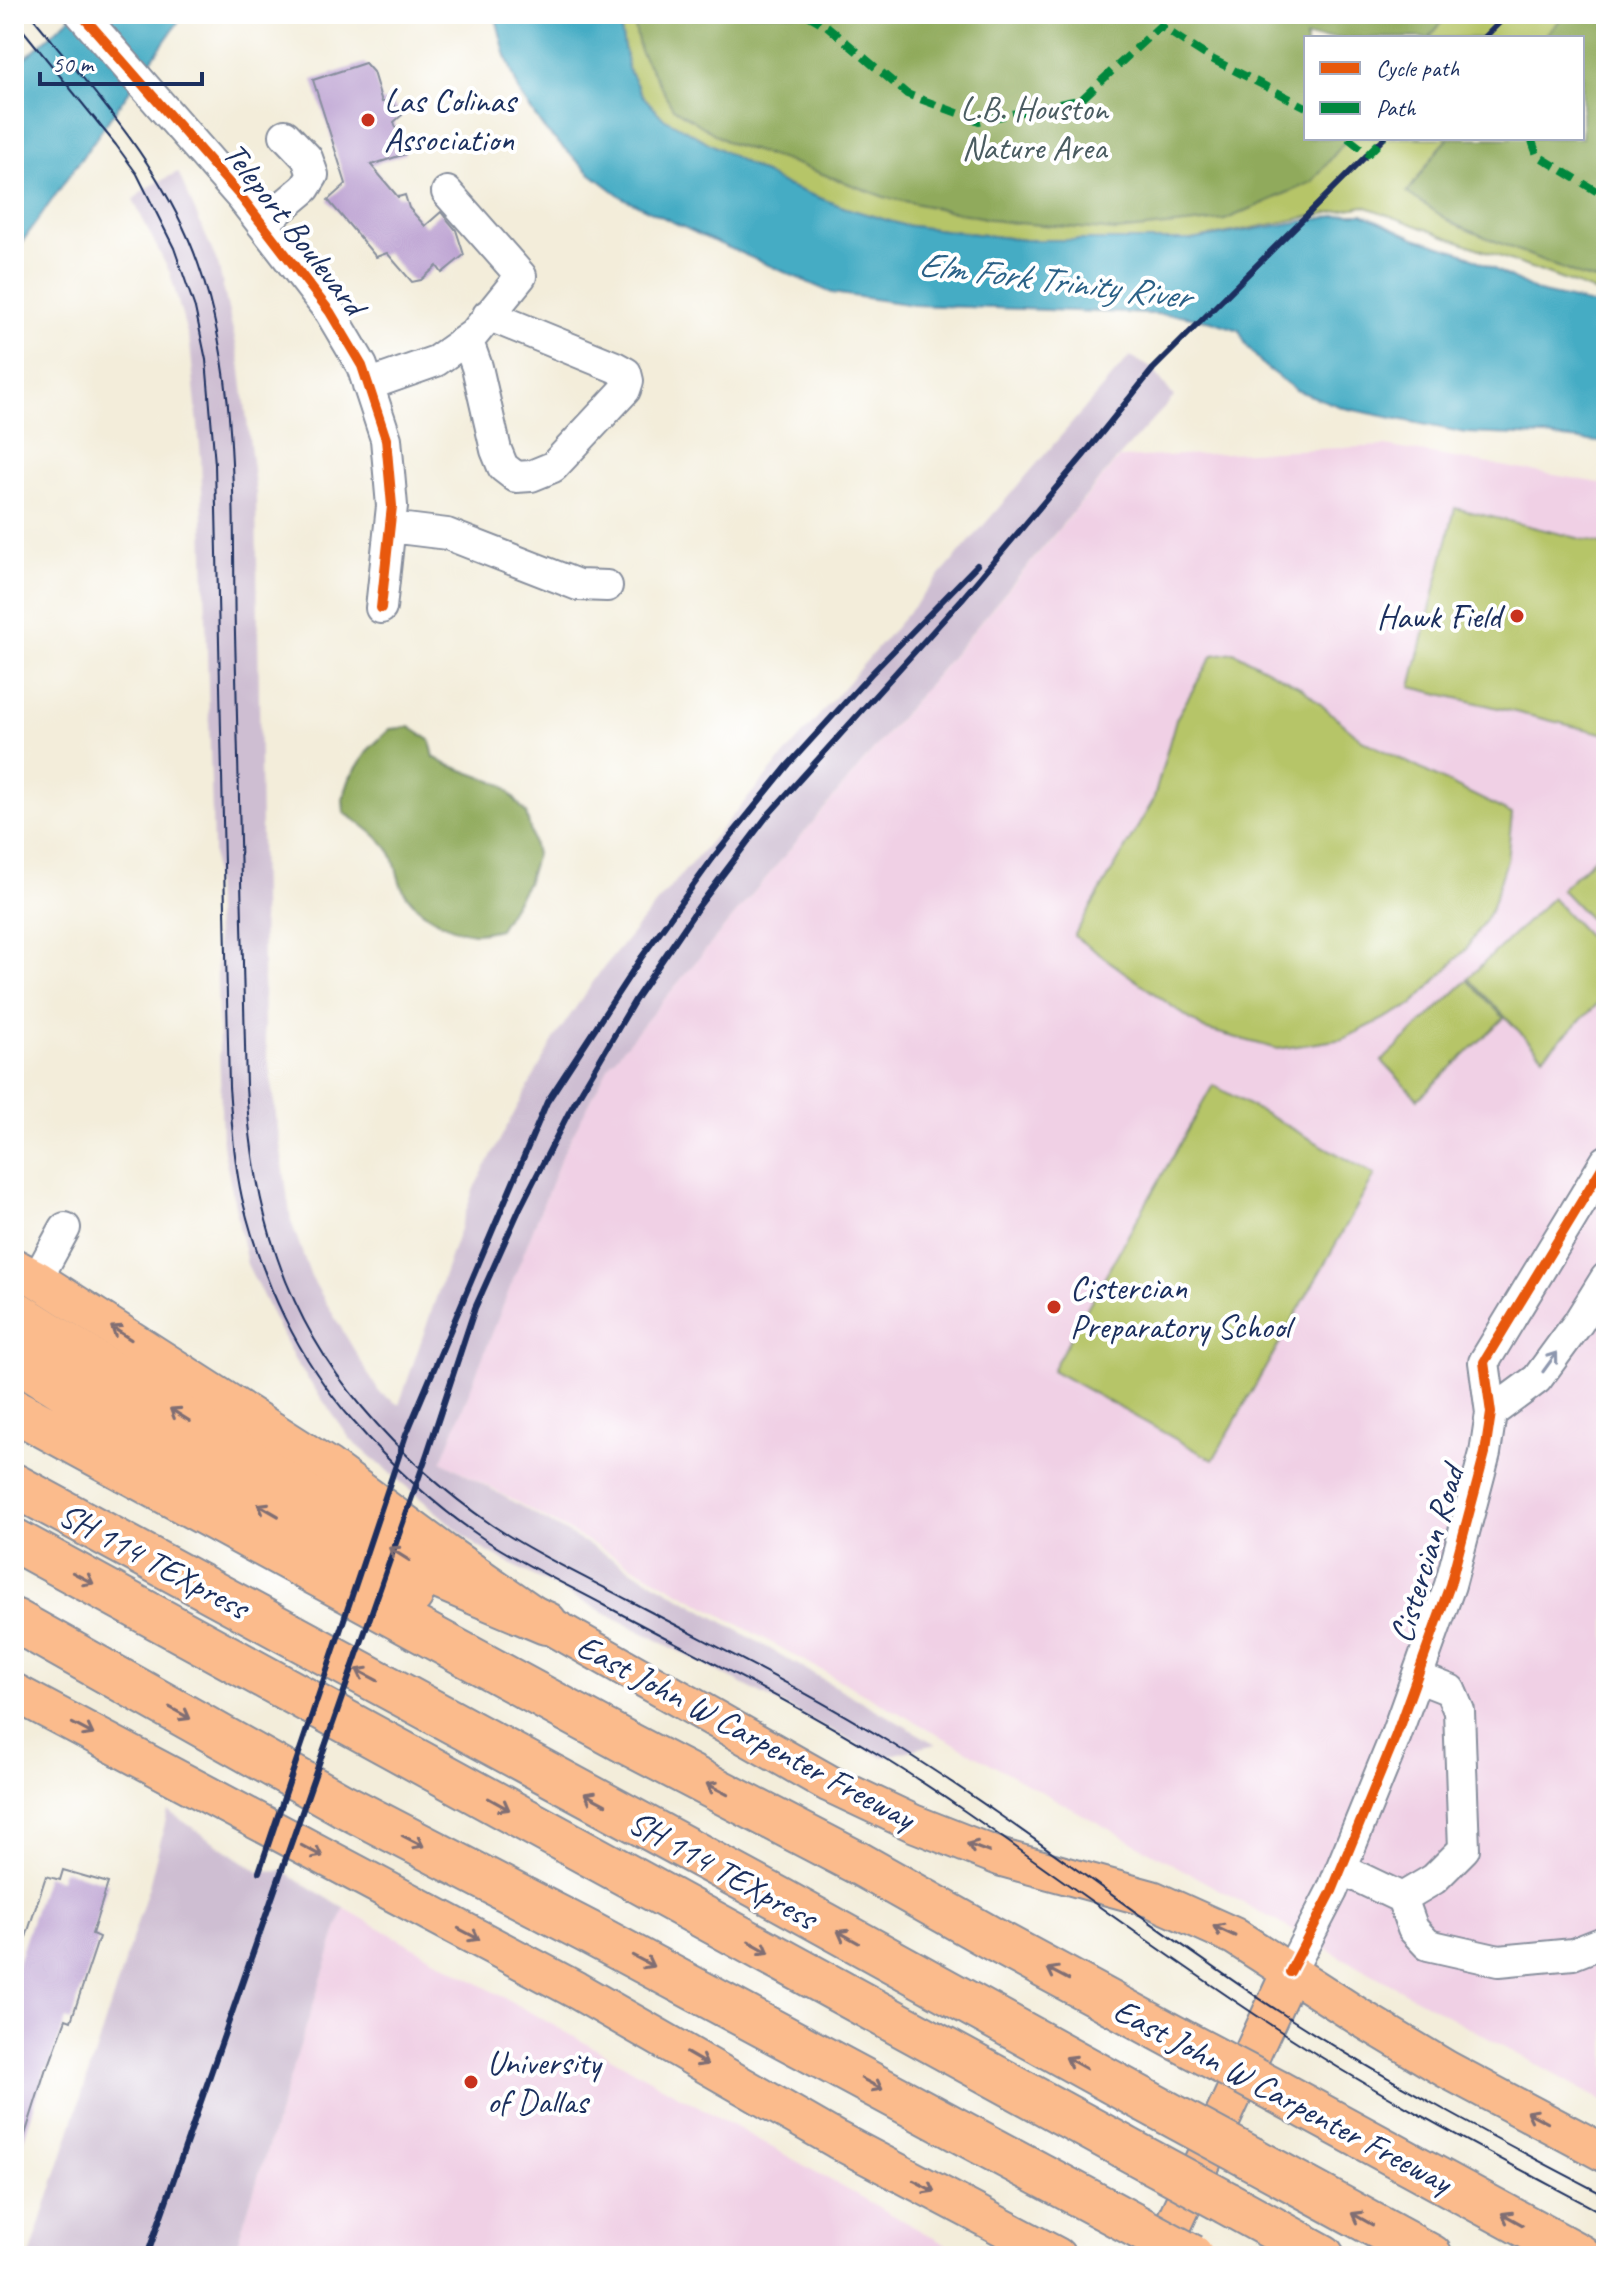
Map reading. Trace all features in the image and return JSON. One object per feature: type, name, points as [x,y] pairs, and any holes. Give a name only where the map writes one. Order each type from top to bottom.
[{"type":"highway","points":[[22,1286],[432,1575],[546,1623]]},
{"type":"highway","points":[[14,1358],[100,1412],[609,1710],[631,1745]]},
{"type":"highway","name":"East John W Carpenter Freeway","points":[[14,1410],[631,1745],[858,1863],[1580,2256]]},
{"type":"highway","points":[[14,1432],[341,1600],[395,1616]]},
{"type":"highway","name":"SH 114 TEXpress","points":[[14,1485],[1431,2256]]},
{"type":"highway","name":"SH 114 TEXpress","points":[[14,1540],[1323,2256]]},
{"type":"highway","points":[[14,1620],[343,1805],[588,1932],[1192,2256]]},
{"type":"main road","name":"East John W Carpenter Freeway","points":[[546,1623],[830,1784],[871,1804],[1002,1858],[1152,1899],[1234,1936],[1446,2069],[1606,2154]]},
{"type":"main road","points":[[14,1692],[576,1990],[837,2140],[1057,2256]]},
{"type":"main road","points":[[1159,2256],[1290,1972]]},
{"type":"street","name":"Teleport Boulevard","points":[[81,14],[242,198],[330,312],[362,366],[386,439],[392,506],[381,608]]},
{"type":"street","points":[[262,224],[305,188],[313,175],[307,158],[285,135]]},
{"type":"street","points":[[368,385],[436,361],[467,339],[521,276],[447,192]]},
{"type":"street","points":[[467,339],[477,367],[496,450],[503,467],[516,477],[531,476],[553,467],[625,390],[628,381],[626,373],[488,315]]},
{"type":"street","points":[[390,527],[447,534],[578,585],[607,586]]},
{"type":"street","name":"Cistercian Road","points":[[1290,1972],[1332,1891],[1396,1735],[1450,1585],[1485,1453],[1491,1413],[1484,1362],[1606,1161]]},
{"type":"street","points":[[22,1286],[65,1228]]},
{"type":"street","points":[[1491,1413],[1537,1379],[1606,1278]]},
{"type":"street","points":[[1402,1898],[1434,1879],[1464,1849],[1459,1711],[1450,1690],[1417,1677]]},
{"type":"street","points":[[1341,1869],[1402,1898],[1413,1929],[1428,1945],[1499,1961],[1573,1954],[1606,1941]]},
{"type":"shaded area","points":[[178,172],[218,264],[240,362],[256,494],[264,1030],[291,1221],[311,1277],[379,1392],[399,1405],[474,1188],[554,1039],[600,972],[1130,356],[1153,369],[1174,397],[1118,458],[610,1064],[563,1153],[442,1461],[936,1744],[883,1757],[478,1547],[351,1440],[295,1361],[247,1264],[222,1141],[201,457],[190,344],[170,273],[133,200],[145,189]]},
{"type":"shaded area","name":"Cistercian Preparatory School","points":[[1385,446],[1606,484],[1606,2103],[442,1461],[563,1153],[610,1064],[1119,458]]},
{"type":"shaded area","points":[[168,1811],[259,1872],[282,1871],[344,1908],[233,2256],[30,2256],[149,1886]]},
{"type":"shaded area","name":"University of Dallas","points":[[344,1908],[966,2256],[233,2256]]},
{"type":"green space","name":"L.B. Houston Nature Area","points":[[618,14],[1606,14],[1606,296],[1364,206],[1191,240],[1025,240],[903,225],[783,184],[662,117],[642,95],[628,69]]},
{"type":"green space","name":"L.B. Houston Nature Area","points":[[632,14],[1449,14],[1431,36],[1304,36],[1304,140],[1346,140],[1312,182],[1225,220],[1117,231],[1004,222],[884,197],[729,143],[673,108],[640,51]]},
{"type":"green space","points":[[1565,14],[1606,14],[1606,283],[1580,276],[1456,225],[1407,193],[1447,140],[1584,140],[1584,36],[1545,36]]},
{"type":"green space","name":"Hawk Field","points":[[1455,508],[1606,545],[1606,734],[1411,687]]},
{"type":"green space","points":[[1234,652],[1302,688],[1362,740],[1512,814],[1507,860],[1491,910],[1467,948],[1412,1005],[1343,1039],[1278,1049],[1204,1029],[1074,936],[1153,801],[1176,719],[1213,655]]},
{"type":"green space","points":[[410,727],[430,740],[434,757],[503,785],[526,813],[536,854],[527,883],[499,929],[477,933],[465,931],[444,924],[424,912],[403,889],[387,847],[370,830],[344,813],[343,799],[350,778],[369,749],[390,729]]},
{"type":"green space","points":[[1606,847],[1606,936],[1561,889]]},
{"type":"green space","points":[[1552,898],[1606,955],[1606,996],[1543,1056],[1468,978]]},
{"type":"green space","points":[[1468,980],[1504,1018],[1418,1099],[1382,1061]]},
{"type":"green space","points":[[1213,1085],[1375,1175],[1213,1460],[1052,1370]]},
{"type":"water","points":[[74,14],[184,14],[22,242],[14,248],[14,68]]},
{"type":"water","name":"Elm Fork Trinity River","points":[[495,14],[618,14],[628,69],[642,95],[662,117],[783,184],[903,225],[1025,240],[1191,240],[1363,214],[1415,238],[1463,253],[1538,292],[1606,307],[1606,443],[1545,436],[1466,433],[1344,408],[1296,390],[1264,366],[1246,345],[1239,330],[1212,321],[1180,315],[914,305],[832,293],[623,198],[590,173],[545,130],[521,96]]},
{"type":"building","points":[[365,63],[373,72],[382,102],[389,100],[402,115],[394,122],[405,154],[371,165],[398,197],[405,195],[409,208],[425,226],[441,212],[456,230],[464,255],[442,273],[437,266],[421,280],[412,282],[387,253],[376,257],[328,200],[346,184],[313,80]]},
{"type":"building","points":[[63,1870],[108,1883],[92,1934],[99,1937],[71,2021],[66,2019],[46,2068],[18,2157],[14,2157],[14,1974],[46,1876],[60,1880]]},
{"type":"tram line","points":[[30,14],[118,122],[157,178],[189,240],[206,287],[218,335],[226,384],[233,484],[243,974],[250,1131],[256,1175],[277,1257],[312,1335],[335,1372],[407,1456],[457,1499],[508,1536],[862,1725],[994,1811],[1286,2016],[1444,2110],[1606,2196]]},
{"type":"tram line","points":[[14,19],[137,174],[174,248],[195,308],[206,360],[215,464],[229,1087],[235,1157],[250,1228],[271,1288],[299,1345],[333,1397],[398,1469],[448,1513],[484,1539],[884,1758],[1314,2053],[1438,2125],[1606,2215]]},
{"type":"railway","points":[[1486,36],[1508,14]]},
{"type":"railway","points":[[147,2256],[475,1308],[520,1208],[568,1114],[635,1000],[699,906],[768,815],[962,599],[1153,369],[1382,140]]},
{"type":"railway","points":[[259,1872],[406,1435],[547,1102],[641,958],[713,858],[789,764],[977,565]]},
{"type":"marked path","points":[[806,14],[827,26],[907,94],[979,121],[1082,99],[1160,26],[1210,58],[1304,106]]},
{"type":"marked path","points":[[1350,140],[1368,154],[1382,140]]},
{"type":"marked path","points":[[1532,140],[1537,155],[1606,197]]},
{"type":"cycle path","points":[[81,14],[242,198],[330,312],[362,366],[386,439],[392,506],[381,608]]},
{"type":"cycle path","points":[[1290,1972],[1332,1891],[1396,1735],[1450,1585],[1485,1453],[1491,1413],[1484,1362],[1606,1161]]},
{"type":"place","name":"Las Colinas Association","points":[[368,120]]},
{"type":"place","name":"Hawk Field","points":[[1517,616]]},
{"type":"place","name":"Cistercian Preparatory School","points":[[1054,1307]]},
{"type":"place","name":"University of Dallas","points":[[471,2082]]}]
